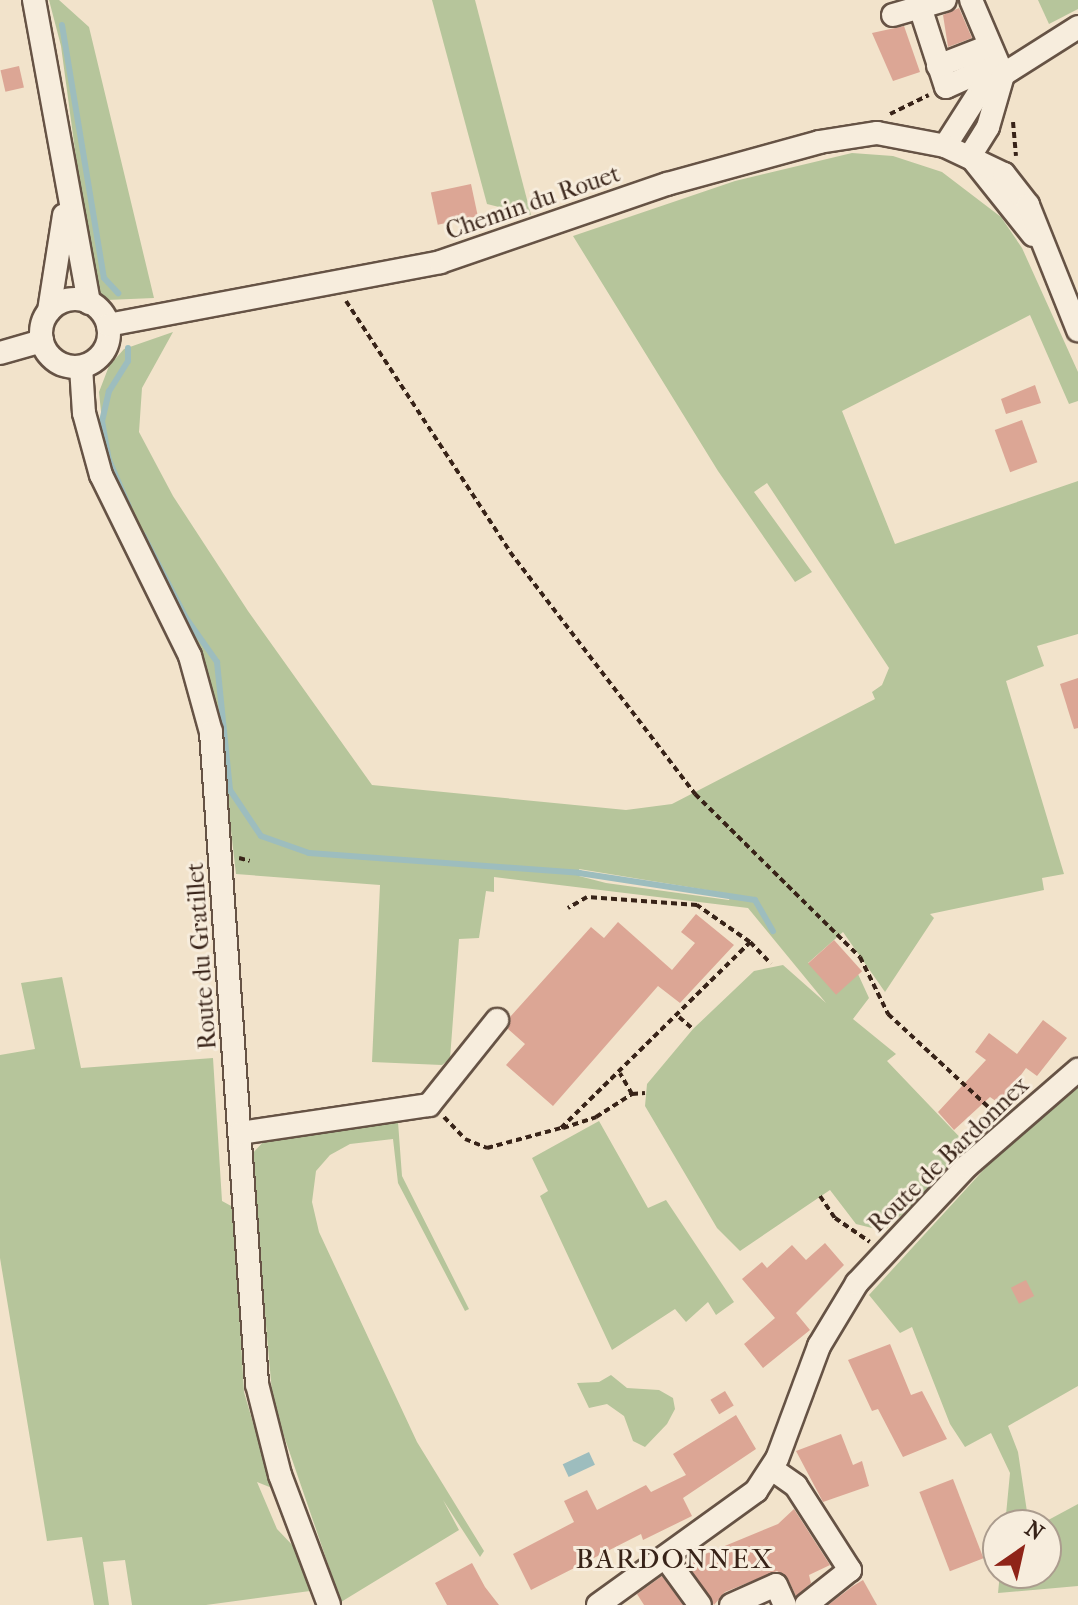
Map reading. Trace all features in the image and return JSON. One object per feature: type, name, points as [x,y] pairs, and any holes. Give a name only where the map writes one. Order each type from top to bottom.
[{"type":"street","points":[[34,0],[58,114],[66,194],[89,303],[108,325],[105,350],[81,367],[58,363],[42,341],[66,194]]},
{"type":"street","points":[[945,0],[908,8],[942,77],[996,62],[1078,27]]},
{"type":"street","points":[[971,0],[996,62],[988,127],[970,156],[995,167],[1019,192],[1078,330]]},
{"type":"street","points":[[945,146],[996,62]]},
{"type":"street","name":"Chemin du Rouet","points":[[108,325],[440,262],[667,184],[861,133],[894,134],[945,146],[970,156]]},
{"type":"street","points":[[49,311],[66,300],[89,303]]},
{"type":"street","points":[[0,353],[42,341]]},
{"type":"street","name":"Route du Gratillet","points":[[81,367],[84,413],[101,475],[190,656],[211,732],[251,1326],[263,1421],[329,1605]]},
{"type":"street","points":[[240,1133],[399,1113],[432,1103],[497,1020]]},
{"type":"street","name":"Route de Bardonnex","points":[[598,1605],[745,1502],[772,1469],[830,1323],[889,1247],[1078,1070]]},
{"type":"street","points":[[772,1469],[796,1486],[850,1570],[806,1605]]},
{"type":"street","points":[[665,1557],[700,1605]]},
{"type":"street","points":[[731,1605],[776,1585],[785,1605]]},
{"type":"path","points":[[861,133],[942,77]]},
{"type":"path","points":[[1014,109],[1012,132],[1019,166]]},
{"type":"path","points":[[347,303],[510,552],[695,794],[860,957],[894,1021],[1012,1129]]},
{"type":"path","points":[[568,908],[587,897],[697,905],[750,942],[771,964]]},
{"type":"path","points":[[561,1128],[679,1017],[750,942]]},
{"type":"path","points":[[679,1017],[693,1029]]},
{"type":"path","points":[[619,1072],[632,1094]]},
{"type":"path","points":[[432,1103],[457,1133],[481,1147],[498,1147],[596,1117],[632,1094],[645,1093]]},
{"type":"path","points":[[820,1196],[851,1233],[889,1247]]},
{"type":"green space","points":[[49,0],[59,0],[89,27],[154,298],[107,300],[93,284],[61,46]]},
{"type":"green space","points":[[432,0],[475,0],[531,215],[487,204]]},
{"type":"green space","points":[[1038,0],[1078,0],[1078,9],[1049,24]]},
{"type":"green space","points":[[852,153],[893,156],[942,172],[1001,217],[1022,248],[1078,372],[1078,401],[1069,404],[1030,315],[842,411],[895,544],[1078,481],[1078,634],[1037,646],[1044,666],[1006,681],[1064,874],[1042,878],[1044,890],[930,914],[934,918],[885,992],[843,932],[808,963],[858,974],[869,998],[853,1019],[896,1054],[887,1061],[972,1150],[884,1231],[856,1224],[830,1190],[740,1251],[717,1228],[645,1106],[647,1084],[693,1029],[754,971],[783,965],[826,1003],[748,908],[494,877],[494,892],[486,891],[479,938],[459,939],[450,1059],[442,1065],[372,1062],[380,885],[236,874],[220,735],[106,461],[99,392],[109,366],[124,349],[173,332],[142,388],[139,432],[173,496],[248,611],[372,785],[626,810],[672,804],[875,699],[872,692],[882,685],[889,668],[767,483],[754,492],[812,572],[795,582],[718,471],[573,236],[735,181]],"holes":[[[579,869],[731,894],[729,900],[606,883],[579,876]]]},
{"type":"green space","points":[[62,977],[81,1068],[213,1058],[222,1201],[233,1207],[244,1392],[272,1488],[257,1482],[277,1529],[297,1550],[310,1591],[206,1605],[132,1605],[125,1560],[103,1562],[109,1605],[94,1605],[82,1537],[47,1541],[0,1258],[0,1055],[35,1049],[21,983]]},
{"type":"green space","points":[[1078,1083],[1078,1386],[1008,1426],[1018,1452],[1027,1509],[1007,1509],[1010,1473],[991,1433],[965,1447],[950,1424],[912,1327],[900,1333],[869,1295],[988,1165]]},
{"type":"green space","points":[[599,1121],[648,1208],[666,1200],[734,1302],[716,1315],[708,1302],[686,1322],[675,1309],[612,1350],[540,1196],[548,1191],[532,1158]]},
{"type":"green space","points":[[398,1122],[402,1176],[469,1309],[465,1311],[398,1183],[393,1139],[350,1144],[330,1155],[316,1171],[312,1202],[319,1232],[417,1442],[484,1551],[480,1557],[443,1500],[459,1530],[341,1602],[273,1404],[251,1155],[265,1140]]},
{"type":"green space","points":[[611,1375],[627,1388],[659,1390],[673,1398],[675,1409],[667,1424],[645,1447],[633,1441],[624,1416],[607,1404],[589,1408],[577,1383],[599,1382]]},
{"type":"green space","points":[[1078,1504],[1078,1586],[1062,1587],[1062,1513]]},
{"type":"green space","points":[[998,1589],[1044,1589],[998,1593]]},
{"type":"water","points":[[589,1452],[595,1465],[569,1477],[563,1464]]},
{"type":"building","points":[[959,8],[972,38],[948,47],[943,15]]},
{"type":"building","points":[[904,26],[920,72],[893,81],[872,33]]},
{"type":"building","points":[[19,66],[24,87],[5,92],[0,70]]},
{"type":"building","points":[[471,184],[478,216],[438,225],[431,193]]},
{"type":"building","points":[[1035,385],[1041,403],[1006,414],[1001,399]]},
{"type":"building","points":[[1022,420],[1037,462],[1010,472],[995,430]]},
{"type":"building","points":[[1078,678],[1078,728],[1074,729],[1060,684]]},
{"type":"building","points":[[696,914],[734,945],[680,1003],[658,986],[553,1106],[506,1065],[525,1044],[508,1029],[510,1017],[591,927],[604,938],[618,922],[672,970],[695,943],[681,932]]},
{"type":"building","points":[[834,940],[862,971],[836,995],[808,963]]},
{"type":"building","points":[[1043,1020],[1067,1038],[1037,1076],[1026,1068],[1000,1104],[990,1097],[954,1130],[938,1112],[986,1060],[975,1052],[989,1033],[1017,1054]]},
{"type":"building","points":[[825,1243],[844,1265],[796,1313],[810,1330],[763,1368],[744,1344],[775,1318],[742,1279],[762,1262],[767,1268],[792,1245],[806,1260]]},
{"type":"building","points":[[1026,1280],[1034,1296],[1019,1304],[1011,1288]]},
{"type":"building","points":[[890,1344],[911,1395],[922,1391],[947,1439],[903,1457],[878,1409],[872,1411],[848,1360]]},
{"type":"building","points":[[725,1391],[734,1406],[719,1414],[710,1400]]},
{"type":"building","points":[[736,1415],[756,1449],[683,1498],[692,1516],[643,1540],[641,1534],[531,1590],[513,1554],[574,1522],[564,1501],[587,1490],[597,1510],[646,1485],[651,1492],[686,1475],[673,1454]]},
{"type":"building","points":[[841,1434],[853,1465],[862,1461],[869,1486],[823,1502],[796,1451]]},
{"type":"building","points":[[953,1479],[982,1559],[950,1571],[919,1492]]},
{"type":"building","points":[[794,1509],[830,1565],[809,1575],[811,1583],[796,1596],[788,1579],[777,1571],[725,1592],[714,1605],[686,1562],[778,1524]]},
{"type":"building","points":[[472,1563],[499,1605],[447,1605],[435,1583]]},
{"type":"building","points":[[662,1576],[683,1605],[644,1605],[637,1594]]},
{"type":"building","points":[[863,1580],[877,1605],[828,1605],[853,1586]]},
{"type":"waterway","points":[[62,25],[104,278],[118,293]]},
{"type":"waterway","points":[[128,348],[128,361],[109,391],[102,421],[109,460],[129,507]]},
{"type":"waterway","points":[[143,535],[186,618],[217,662],[230,790],[261,836],[309,853],[579,873],[755,900],[773,931]]},
{"type":"district","name":"BARDONNEX","points":[[675,1559]]}]
